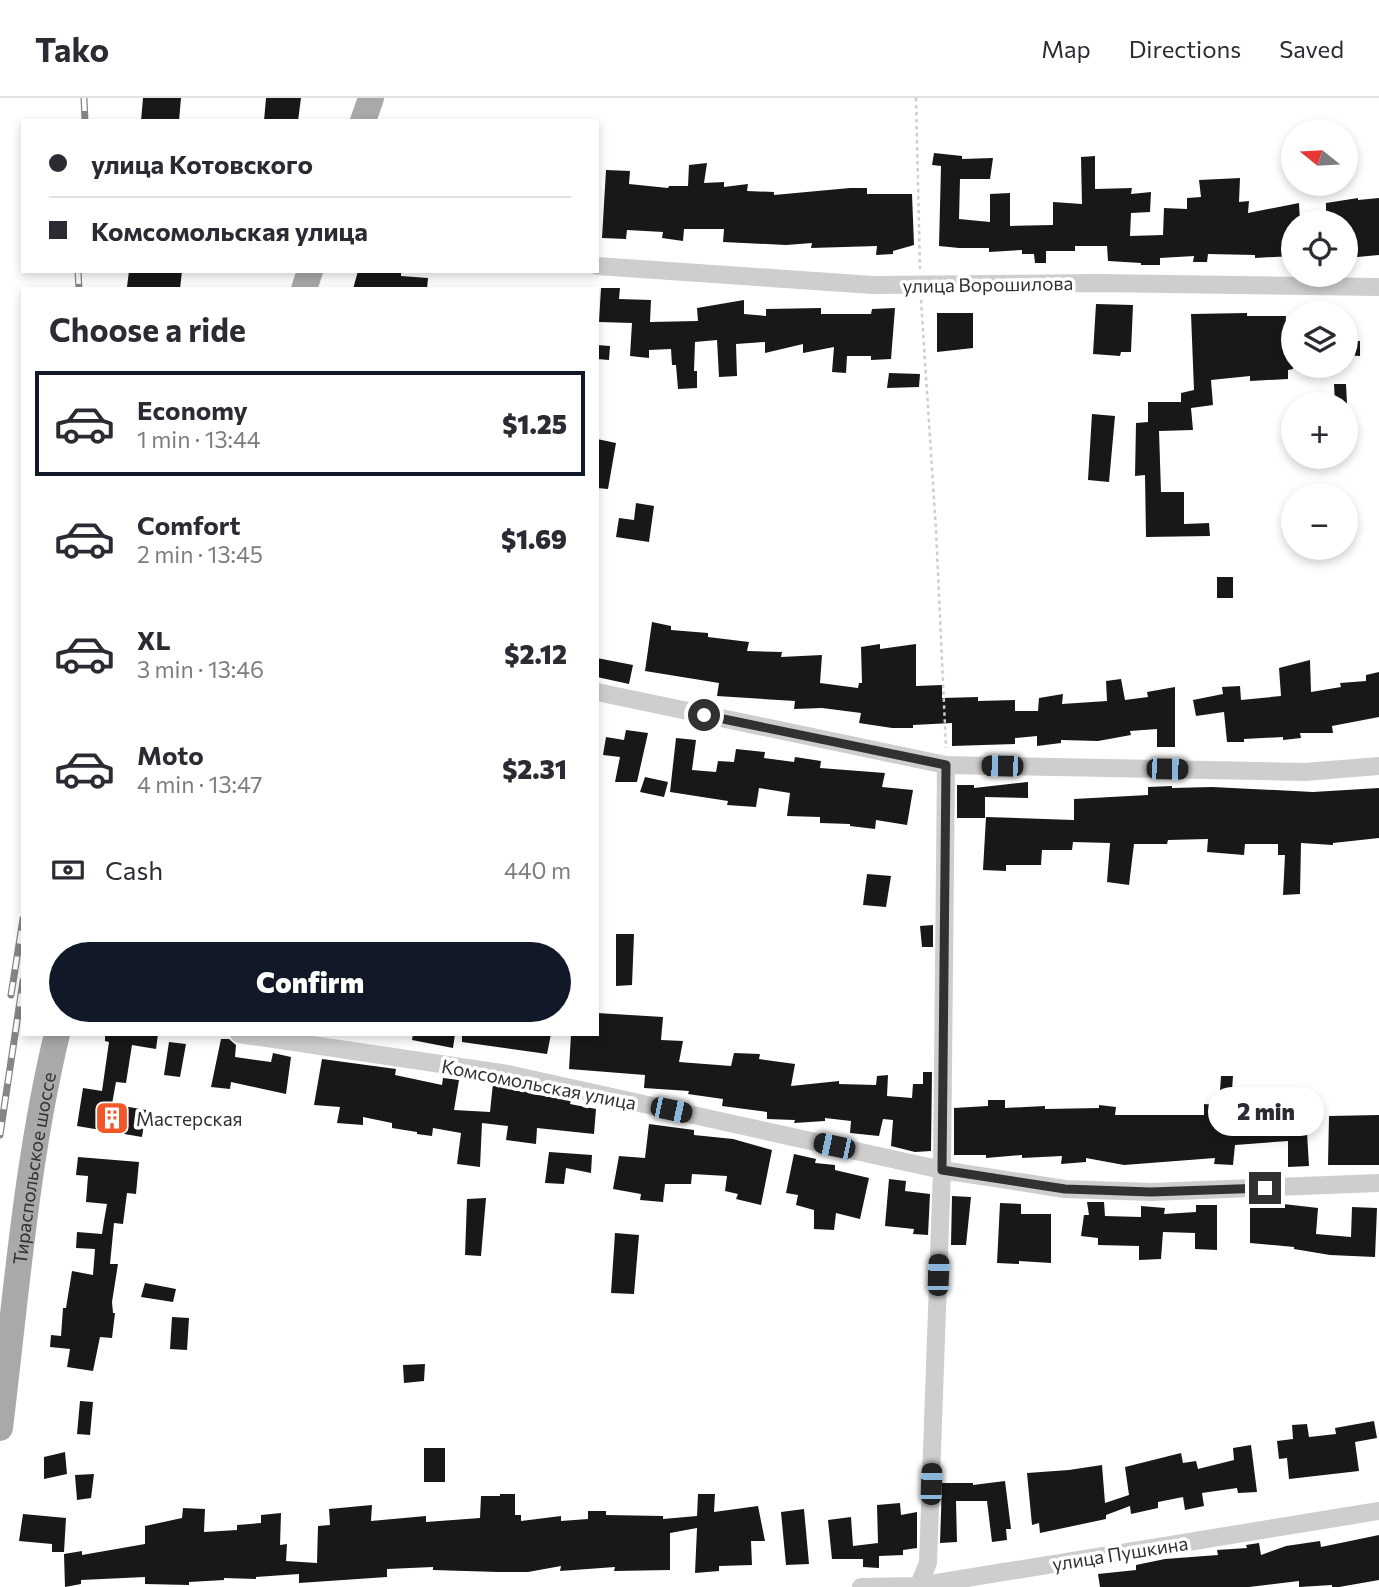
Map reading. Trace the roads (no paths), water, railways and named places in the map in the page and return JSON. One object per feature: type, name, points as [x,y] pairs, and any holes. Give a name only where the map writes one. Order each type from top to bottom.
[{"type":"main road","points":[[364,119],[371,98]]},
{"type":"main road","name":"Тираспольское шоссе","points":[[0,1428],[29,1182],[45,1082],[56,1036]]},
{"type":"street","name":"улица Ворошилова","points":[[599,266],[873,285],[1379,287]]},
{"type":"street","points":[[599,692],[946,765],[1305,772],[1379,766]]},
{"type":"street","points":[[918,1586],[928,1563],[942,1170],[946,765]]},
{"type":"street","name":"Комсомольская улица","points":[[252,1036],[508,1074],[942,1170],[1065,1189],[1151,1192],[1379,1184]]},
{"type":"street","name":"улица Пушкина","points":[[861,1587],[918,1586],[1379,1511]]},
{"type":"railway","points":[[84,98],[85,119]]},
{"type":"railway","points":[[78,273],[79,287]]},
{"type":"railway","points":[[11,995],[21,932]]},
{"type":"railway","points":[[0,1135],[21,994]]},
{"type":"place","name":"Мастерская","points":[[112,1118]]}]
